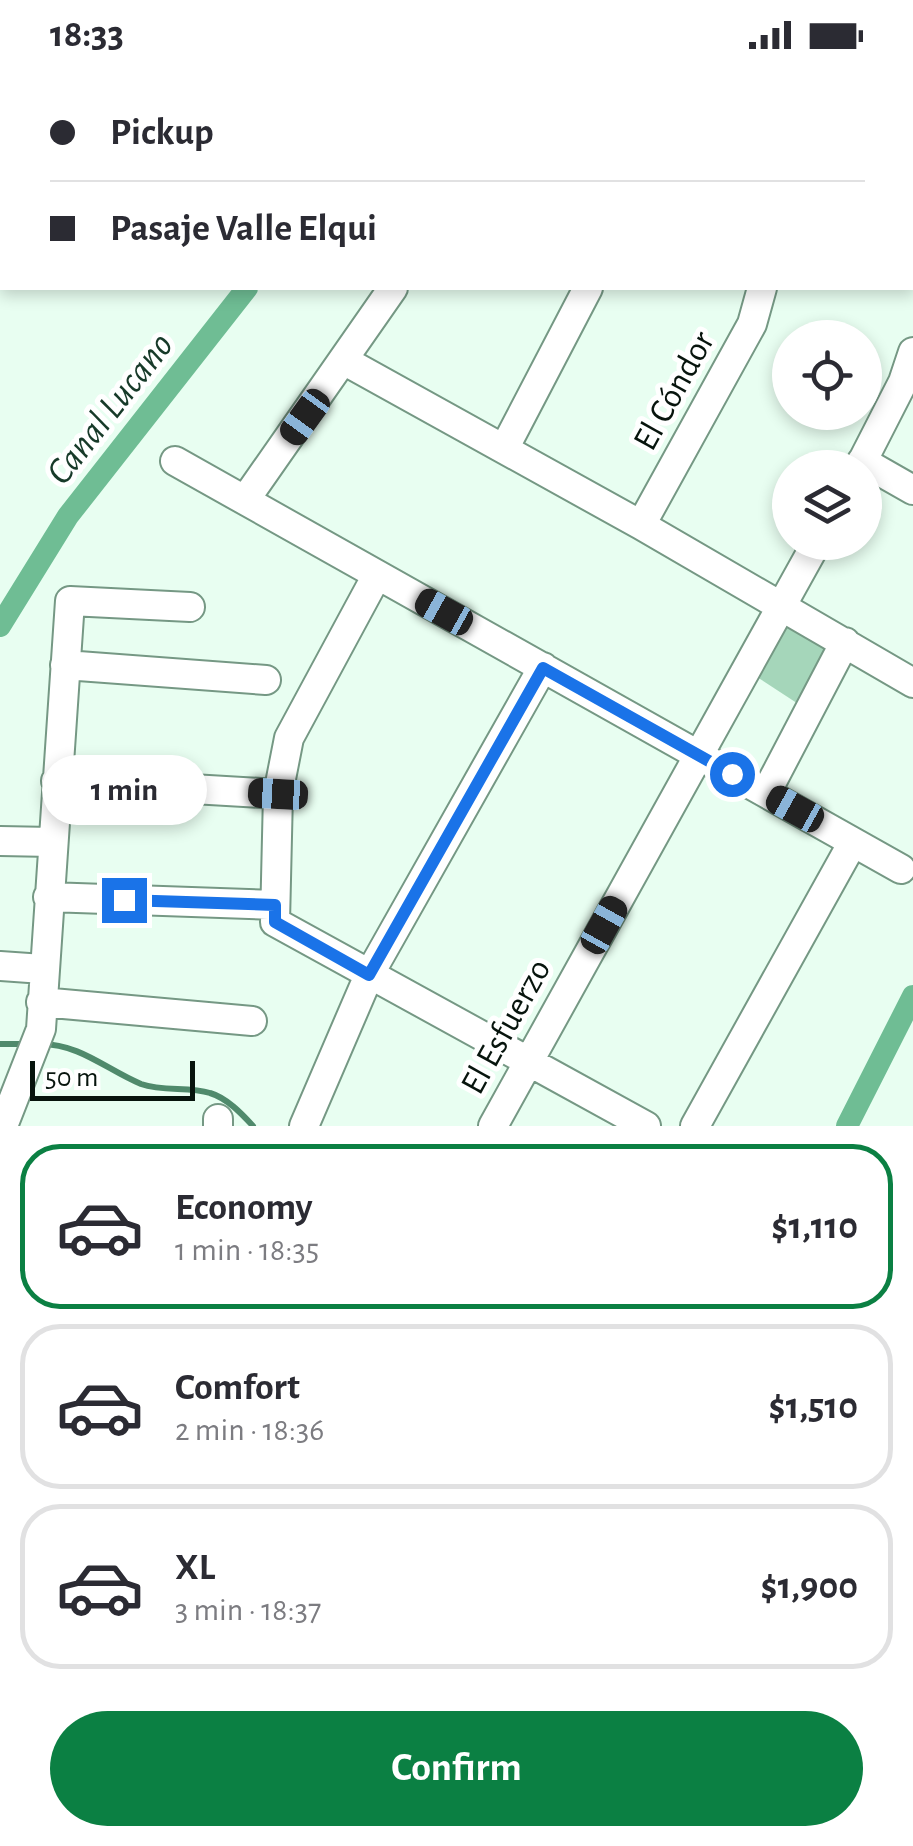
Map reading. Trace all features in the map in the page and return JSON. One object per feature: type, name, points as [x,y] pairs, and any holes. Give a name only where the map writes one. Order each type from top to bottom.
[{"type":"street","points":[[246,500],[392,290]]},
{"type":"street","points":[[504,449],[587,290]]},
{"type":"street","name":"El Cóndor","points":[[641,525],[752,324],[761,290]]},
{"type":"street","points":[[867,450],[903,382],[913,352]]},
{"type":"street","points":[[344,361],[641,525],[913,683]]},
{"type":"street","points":[[176,461],[901,869]]},
{"type":"street","points":[[882,475],[913,490]]},
{"type":"street","name":"El Esfuerzo","points":[[493,1126],[806,560]]},
{"type":"street","points":[[377,575],[289,738],[278,794],[275,922],[646,1126]]},
{"type":"street","points":[[7,1116],[31,1057],[40,1016],[70,601],[190,607]]},
{"type":"street","points":[[766,793],[845,642]]},
{"type":"street","points":[[65,664],[266,680]]},
{"type":"street","points":[[304,1126],[369,975],[543,668]]},
{"type":"street","points":[[56,781],[278,794]]},
{"type":"street","points":[[0,841],[52,842]]},
{"type":"street","points":[[695,1126],[853,842]]},
{"type":"street","points":[[48,896],[275,905]]},
{"type":"street","points":[[0,966],[43,969]]},
{"type":"street","points":[[40,1016],[252,1021]]},
{"type":"green space","points":[[781,605],[845,642],[809,711],[745,669]]},
{"type":"waterway","name":"Canal Lucano","points":[[0,626],[68,516],[245,290]]},
{"type":"waterway","points":[[847,1126],[913,996]]},
{"type":"waterway","points":[[0,1044],[29,1044]]},
{"type":"waterway","points":[[41,1044],[81,1053],[141,1084],[216,1095],[253,1126]]},
{"type":"route","points":[[124,900],[275,905],[275,922],[369,975],[543,668],[732,774]]}]
